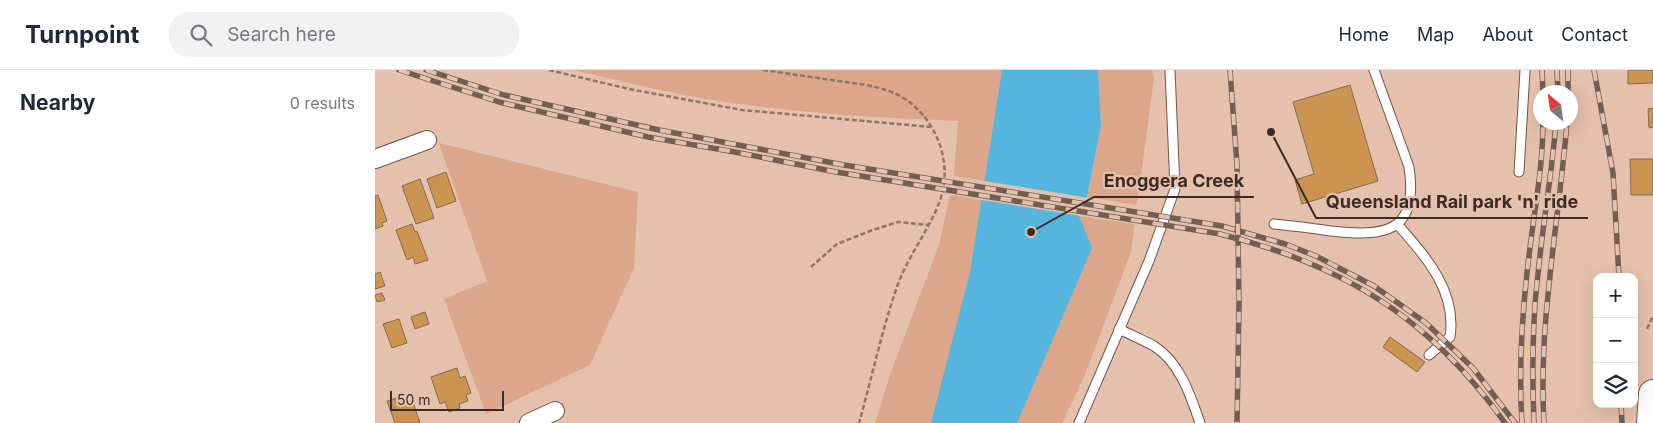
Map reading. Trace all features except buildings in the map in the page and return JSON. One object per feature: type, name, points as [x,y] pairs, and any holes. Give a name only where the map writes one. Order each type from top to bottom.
[{"type":"highway","points":[[1651,423],[1653,394]]},
{"type":"street","points":[[375,158],[427,140]]},
{"type":"street","points":[[529,423],[555,410]]},
{"type":"lane","points":[[1079,423],[1149,261],[1175,189],[1170,70]]},
{"type":"lane","points":[[1519,172],[1525,70]]},
{"type":"lane","points":[[1274,224],[1360,234],[1385,232],[1398,225],[1405,217],[1409,206],[1412,183],[1411,175],[1375,72]]},
{"type":"lane","points":[[1398,225],[1434,268],[1445,290],[1451,312],[1450,337],[1429,356]]},
{"type":"lane","points":[[1119,329],[1156,347],[1170,360],[1186,387],[1197,422]]},
{"type":"path","points":[[549,70],[629,89],[742,110],[931,127]]},
{"type":"path","points":[[763,70],[883,88],[915,106],[931,127],[942,151],[945,183],[940,202],[911,256],[894,296],[859,423]]},
{"type":"path","points":[[811,267],[837,244],[870,231],[899,222],[929,225]]},
{"type":"path","points":[[1647,329],[1653,316]]},
{"type":"shaded area","points":[[573,70],[1002,70],[985,181],[954,176],[958,121],[832,114],[733,103],[664,91]]},
{"type":"shaded area","points":[[1098,70],[1152,70],[1154,78],[1137,205],[1087,197],[1101,125]]},
{"type":"shaded area","points":[[439,143],[638,192],[634,268],[590,365],[486,414],[444,299],[487,281]]},
{"type":"shaded area","points":[[950,195],[982,200],[970,272],[934,415],[931,423],[875,423],[891,372],[939,245]]},
{"type":"shaded area","points":[[1078,216],[1135,224],[1131,252],[1085,375],[1062,423],[1017,423]]},
{"type":"water","points":[[1002,70],[1098,70],[1101,125],[1087,197],[1079,216],[1092,248],[1017,423],[931,423],[970,272]]},
{"type":"pier","points":[[983,181],[1089,198],[1081,216],[980,200]]},
{"type":"railway","points":[[399,70],[499,102],[648,137],[836,172],[1220,234],[1265,247],[1306,262],[1345,280],[1381,301],[1415,325],[1476,386],[1505,423]]},
{"type":"railway","points":[[426,70],[504,95],[659,130],[844,165],[1222,226],[1285,244],[1316,256],[1374,286],[1426,323],[1473,368],[1515,423]]},
{"type":"railway","points":[[1230,70],[1237,165],[1239,304],[1237,423]]},
{"type":"railway","points":[[1542,70],[1543,85]]},
{"type":"railway","points":[[1557,70],[1558,85]]},
{"type":"railway","points":[[1568,70],[1568,85]]},
{"type":"railway","points":[[1594,70],[1613,173],[1619,273]]},
{"type":"railway","points":[[1522,423],[1521,354],[1524,308],[1541,167],[1543,130]]},
{"type":"railway","points":[[1534,423],[1535,311],[1555,130]]},
{"type":"railway","points":[[1544,423],[1544,348],[1550,272],[1566,130]]},
{"type":"railway","points":[[1621,408],[1622,423]]},
{"type":"place","name":"Queensland Rail park 'n' ride","points":[[1271,132]]},
{"type":"place","name":"Enoggera Creek","points":[[1031,232]]}]
